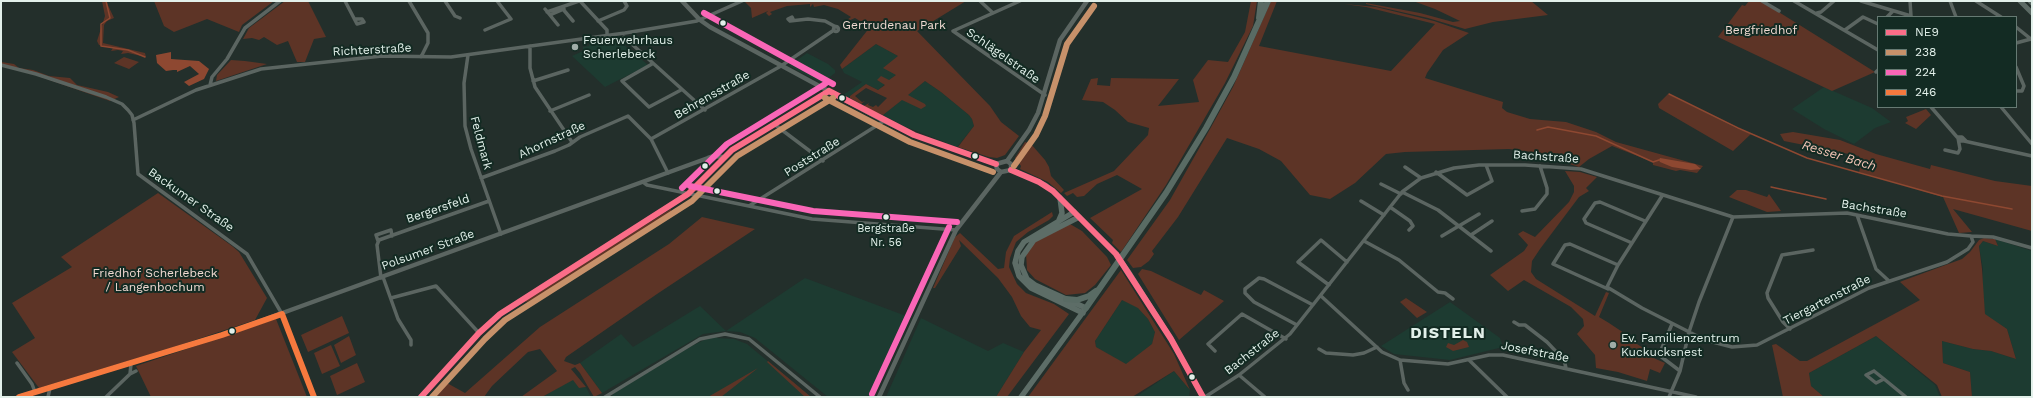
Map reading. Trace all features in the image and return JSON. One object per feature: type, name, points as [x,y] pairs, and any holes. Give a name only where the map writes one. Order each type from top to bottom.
[{"type":"highway","points":[[1257,27],[1261,1]]},
{"type":"highway","points":[[1084,310],[1129,249],[1206,128],[1234,77],[1268,1]]},
{"type":"highway","points":[[1066,299],[1083,299],[1103,284]]},
{"type":"main road","points":[[2020,1],[2032,13]]},
{"type":"main road","points":[[1058,220],[1062,213],[1060,198]]},
{"type":"main road","points":[[1076,214],[1058,220],[1024,242],[1015,257],[1016,270],[1023,282],[1031,288],[1084,310]]},
{"type":"main road","points":[[1076,214],[1034,240],[1029,245],[1022,257],[1021,265],[1027,279],[1035,285],[1066,299],[1084,310]]},
{"type":"main road","points":[[1076,214],[1116,254],[1130,274],[1204,397]]},
{"type":"main road","points":[[1021,397],[1084,310]]},
{"type":"street","points":[[210,85],[212,77],[228,59],[245,28],[280,1]]},
{"type":"street","points":[[345,1],[355,19]]},
{"type":"street","points":[[409,1],[428,33],[428,43],[421,57]]},
{"type":"street","points":[[446,1],[455,16],[460,18]]},
{"type":"street","points":[[485,30],[505,22],[504,20],[508,15],[497,1]]},
{"type":"street","points":[[558,25],[547,12],[563,9],[580,1],[607,30],[607,36]]},
{"type":"street","points":[[624,1],[627,6],[632,7]]},
{"type":"street","points":[[682,1],[700,20],[781,66],[884,121],[914,135],[996,164],[1002,161],[1007,161],[1012,166],[1011,170]]},
{"type":"street","points":[[622,36],[628,35],[628,33],[700,20],[742,1]]},
{"type":"street","points":[[980,1],[993,13],[1020,1]]},
{"type":"street","points":[[1007,161],[1034,122],[1044,95],[1060,40],[1087,1]]},
{"type":"street","points":[[1762,1],[1779,11]]},
{"type":"street","points":[[1794,1],[1817,13],[1877,49]]},
{"type":"street","points":[[1817,13],[1821,12],[1834,1]]},
{"type":"street","points":[[1861,1],[1911,16],[1910,1]]},
{"type":"street","points":[[1950,1],[1956,16]]},
{"type":"street","points":[[1976,1],[1999,16]]},
{"type":"street","points":[[598,21],[624,10],[627,6]]},
{"type":"street","points":[[563,9],[573,21]]},
{"type":"street","points":[[1888,16],[1893,11]]},
{"type":"street","name":"Schlägelstraße","points":[[993,13],[953,31],[1044,95]]},
{"type":"street","points":[[1845,30],[1863,17],[1877,24]]},
{"type":"street","name":"Behrensstraße","points":[[652,139],[781,66],[835,28],[825,21],[794,20]]},
{"type":"street","points":[[2017,28],[2032,39]]},
{"type":"street","name":"Richterstraße","points":[[134,120],[210,85],[261,69],[382,56],[445,58],[607,36],[622,36]]},
{"type":"street","points":[[622,36],[705,110]]},
{"type":"street","points":[[2017,43],[2032,39]]},
{"type":"street","points":[[530,46],[533,81],[550,111],[572,142]]},
{"type":"street","name":"Feldmark","points":[[468,55],[464,83],[464,116],[471,149],[501,234]]},
{"type":"street","points":[[652,64],[622,81],[649,107],[681,90]]},
{"type":"street","points":[[1,65],[30,72],[113,99],[122,104],[128,110],[134,120]]},
{"type":"street","points":[[2017,68],[2024,86],[2022,91],[2017,92]]},
{"type":"street","points":[[533,81],[568,70]]},
{"type":"street","name":"Polsumer Straße","points":[[19,397],[222,335],[714,156],[723,157],[829,91]]},
{"type":"street","points":[[550,111],[589,95]]},
{"type":"street","points":[[1932,108],[1958,138],[1964,141],[2032,156]]},
{"type":"street","points":[[2002,108],[2032,144]]},
{"type":"street","name":"Ahornstraße","points":[[481,178],[538,158],[628,116],[652,139]]},
{"type":"street","name":"Backumer Straße","points":[[134,120],[138,174],[243,249],[253,263],[282,314],[314,397]]},
{"type":"street","name":"Poststraße","points":[[749,206],[884,121]]},
{"type":"street","points":[[774,124],[822,161]]},
{"type":"street","points":[[1945,150],[1958,153],[1960,149],[1958,138]]},
{"type":"street","points":[[652,139],[668,173]]},
{"type":"street","points":[[422,397],[479,333],[507,309],[628,234],[688,194],[723,157]]},
{"type":"street","points":[[996,164],[997,169],[1001,172]]},
{"type":"street","points":[[1436,172],[1467,195],[1492,181],[1486,165]]},
{"type":"street","name":"Bachstraße","points":[[1204,397],[1239,375],[1286,339],[1402,193],[1421,178],[1436,172],[1486,165],[1540,166],[1583,170],[1733,217],[1786,214],[1857,215],[1948,234],[1972,236]]},
{"type":"street","points":[[1522,211],[1535,209],[1547,194],[1547,188],[1540,166]]},
{"type":"street","points":[[1405,167],[1421,178]]},
{"type":"street","points":[[879,397],[956,230],[1001,172],[1011,170],[1046,185],[1076,214]]},
{"type":"street","points":[[643,182],[647,185],[688,194],[812,219],[956,230]]},
{"type":"street","points":[[1381,184],[1438,210],[1491,251]]},
{"type":"street","points":[[1609,290],[1607,284],[1662,196]]},
{"type":"street","points":[[1361,200],[1384,215]]},
{"type":"street","name":"Bergersfeld","points":[[392,236],[391,230],[376,235],[378,241],[392,236],[489,201]]},
{"type":"street","points":[[1632,243],[1586,223],[1584,219],[1595,203],[1600,202],[1645,221]]},
{"type":"street","points":[[1390,208],[1410,221],[1413,226],[1409,230]]},
{"type":"street","points":[[1442,236],[1479,214]]},
{"type":"street","points":[[1857,215],[1876,269],[1888,282]]},
{"type":"street","points":[[1669,397],[1680,371],[1689,332],[1733,217]]},
{"type":"street","points":[[1471,235],[1492,221]]},
{"type":"street","points":[[1972,236],[1993,237],[2032,248]]},
{"type":"street","name":"Tiergartenstraße","points":[[1618,265],[1570,244],[1565,245],[1553,264],[1609,290],[1705,340],[1732,347],[1758,345],[1854,295],[1931,268],[1962,255],[1971,246],[1972,236]]},
{"type":"street","points":[[1329,285],[1298,262],[1321,240],[1347,262]]},
{"type":"street","points":[[378,241],[377,245],[382,278],[398,319],[412,340],[411,345]]},
{"type":"street","points":[[1364,241],[1398,260],[1438,292],[1445,293],[1453,299]]},
{"type":"street","points":[[1790,329],[1782,322],[1768,298],[1767,292],[1782,254],[1813,250]]},
{"type":"street","points":[[1297,325],[1254,302],[1246,293],[1245,289],[1259,278],[1264,279],[1313,305]]},
{"type":"street","points":[[391,298],[436,286],[479,333]]},
{"type":"street","name":"Josefstraße","points":[[1321,296],[1382,352],[1400,360],[1448,364],[1489,355],[1502,355],[1696,397]]},
{"type":"street","points":[[1215,351],[1208,344],[1242,314],[1286,339]]},
{"type":"street","points":[[1514,322],[1518,325],[1525,325],[1552,346],[1564,360],[1566,368]]},
{"type":"street","points":[[1672,324],[1659,355],[1680,371]]},
{"type":"street","points":[[605,397],[700,339],[725,334],[737,335],[749,339],[820,397]]},
{"type":"street","points":[[1319,349],[1326,353],[1353,355],[1364,353],[1377,347]]},
{"type":"street","points":[[1400,360],[1404,383],[1408,390]]},
{"type":"street","points":[[1469,360],[1507,397]]},
{"type":"street","points":[[17,364],[32,384],[35,392]]},
{"type":"street","points":[[130,374],[131,364]]},
{"type":"street","points":[[106,397],[130,374],[136,371]]},
{"type":"street","points":[[1239,375],[1265,397]]},
{"type":"street","points":[[1884,379],[1906,397]]},
{"type":"street","points":[[48,397],[50,388]]},
{"type":"shaded area","points":[[616,38],[648,65],[605,87],[572,56],[583,51],[583,47],[589,46],[589,42]]},
{"type":"shaded area","points":[[876,44],[898,56],[896,75],[889,80],[877,80],[885,84],[878,90],[866,84],[850,96],[850,98],[843,95],[862,82],[844,73],[842,69]]},
{"type":"shaded area","points":[[171,52],[171,59],[199,61],[209,69],[204,79],[189,86],[184,82],[199,74],[190,66],[177,72],[177,70],[166,71],[157,63],[156,55]]},
{"type":"shaded area","points":[[807,53],[828,64],[835,70],[835,73],[822,83],[789,66]]},
{"type":"shaded area","points":[[925,81],[941,92],[972,119],[974,126],[957,147],[904,126],[883,115]]},
{"type":"shaded area","points":[[1824,87],[1872,108],[1891,122],[1875,128],[1854,144],[1824,129],[1792,109]]},
{"type":"shaded area","points":[[1660,158],[1695,164],[1701,169],[1691,170],[1672,167],[1660,162]]},
{"type":"shaded area","points":[[1995,239],[2032,251],[2032,397],[1972,397],[1970,372],[1943,363],[1942,341],[1973,349],[1991,351],[2016,359],[2007,329],[1985,315],[1982,286],[1983,269],[1979,246],[1983,241],[1998,246]]},
{"type":"shaded area","points":[[805,278],[906,316],[872,397],[828,397],[755,338],[740,332],[726,331]]},
{"type":"shaded area","points":[[1122,300],[1138,307],[1148,319],[1155,332],[1152,344],[1126,365],[1096,347],[1095,341]]},
{"type":"shaded area","points":[[1450,302],[1500,338],[1503,347],[1450,360],[1394,354],[1381,346]]},
{"type":"shaded area","points":[[700,306],[726,331],[703,334],[602,393],[580,363],[621,334],[633,347]]},
{"type":"shaded area","points":[[921,318],[988,351],[1003,343],[1024,352],[996,397],[886,397]]},
{"type":"shaded area","points":[[717,336],[717,338],[734,339],[747,344],[811,397],[611,397],[614,393],[690,347],[704,340]]},
{"type":"shaded area","points":[[1876,336],[1935,385],[1940,397],[1824,397],[1811,386],[1809,373]]},
{"type":"shaded area","points":[[1174,371],[1190,390],[1189,397],[1136,397]]},
{"type":"shaded area","points":[[573,379],[579,388],[586,387],[591,397],[542,397]]},
{"type":"green space","points":[[102,1],[106,1],[114,18],[107,21],[104,25],[103,43],[145,53],[146,57],[128,53],[121,54],[123,51],[111,51],[113,48],[99,45],[97,41],[105,16]]},
{"type":"green space","points":[[154,1],[274,1],[242,25],[239,32],[207,19],[174,32],[164,26]]},
{"type":"green space","points":[[285,1],[308,1],[326,37],[314,39],[305,62],[297,62],[288,41],[277,45],[264,37],[259,40],[252,38],[243,39],[249,28]]},
{"type":"green space","name":"Gertrudenau Park","points":[[966,1],[917,31],[990,106],[1001,122],[1019,136],[1005,155],[997,158],[989,157],[958,147],[974,126],[972,119],[941,92],[925,81],[908,95],[925,104],[926,106],[921,109],[902,100],[883,115],[873,111],[864,106],[869,103],[868,105],[873,107],[876,105],[878,107],[887,98],[866,88],[855,96],[862,102],[865,101],[861,104],[850,98],[850,96],[866,84],[878,90],[885,85],[877,80],[881,76],[889,80],[896,75],[883,68],[898,56],[876,44],[842,69],[840,65],[870,27],[855,18],[848,21],[847,20],[851,17],[838,9],[824,5],[814,7],[813,4],[810,7],[810,4],[787,6],[770,12],[772,14],[769,16],[766,13],[768,11],[752,18],[751,8],[745,2]]},
{"type":"green space","points":[[1251,1],[1257,1],[1253,26],[1225,83],[1166,185],[1121,252],[1112,243],[1113,240],[1090,218],[1142,189],[1117,175],[1097,184],[1084,196],[1077,197],[1073,193],[1067,196],[1064,193],[1114,171],[1148,135],[1149,128],[1128,122],[1115,110],[1103,102],[1082,100],[1091,79],[1098,78],[1097,85],[1110,86],[1111,78],[1179,79],[1158,106],[1199,102],[1193,80],[1208,60],[1228,62],[1245,32]]},
{"type":"green space","points":[[1271,1],[1277,1],[1259,46],[1391,71],[1435,24],[1366,7],[1344,4],[1376,7],[1434,21],[1469,33],[1443,50],[1425,78],[1503,102],[1502,108],[1507,112],[1530,119],[1566,122],[1596,132],[1616,142],[1703,166],[1697,173],[1680,170],[1676,171],[1653,165],[1653,162],[1612,146],[1589,159],[1579,167],[1532,152],[1509,149],[1405,152],[1386,154],[1355,183],[1330,199],[1310,195],[1281,161],[1259,149],[1227,138],[1178,217],[1152,251],[1154,254],[1149,261],[1141,267],[1133,268],[1127,260],[1170,200],[1210,129],[1233,87]]},
{"type":"green space","points":[[1413,1],[1531,1],[1548,15],[1493,22],[1465,29],[1428,18],[1366,4],[1420,13],[1453,22],[1460,21],[1435,9]]},
{"type":"green space","name":"Bergfriedhof","points":[[1749,1],[1761,1],[1875,72],[1832,91],[1718,37],[1742,5],[1745,6]]},
{"type":"green space","points":[[124,57],[139,62],[129,69],[114,63]]},
{"type":"green space","points":[[231,60],[267,64],[216,81],[217,75]]},
{"type":"green space","points":[[1,62],[14,64],[19,68],[33,70],[49,76],[70,78],[77,85],[108,92],[119,97],[110,101],[35,75],[1,66]]},
{"type":"green space","points":[[1668,94],[1751,134],[1733,151],[1659,108],[1658,104]]},
{"type":"green space","points":[[1926,109],[1931,115],[1916,129],[1905,123],[1908,121],[1906,117]]},
{"type":"green space","points":[[1793,132],[1840,140],[1876,154],[1930,169],[1931,165],[1995,181],[2032,186],[2032,231],[1953,209],[1972,232],[1959,233],[1943,197],[1859,172],[1861,164],[1859,156],[1784,141],[1780,134]]},
{"type":"green space","points":[[1025,142],[1031,144],[1045,160],[1049,167],[1051,176],[1064,190],[1061,193],[1048,182],[1020,169],[1021,166],[1015,158]]},
{"type":"green space","points":[[1565,171],[1580,172],[1597,177],[1586,188],[1589,191],[1579,197],[1540,249],[1532,261],[1531,272],[1536,279],[1595,316],[1606,292],[1609,293],[1599,317],[1648,351],[1649,356],[1665,363],[1660,373],[1650,369],[1647,381],[1618,372],[1596,368],[1595,355],[1577,334],[1584,326],[1583,319],[1571,307],[1524,280],[1508,291],[1490,275],[1524,251],[1528,245],[1518,234],[1523,231],[1535,237],[1569,202],[1574,192],[1574,186]]},
{"type":"green space","points":[[1737,190],[1746,190],[1767,197],[1769,194],[1781,211],[1767,212],[1729,197]]},
{"type":"green space","name":"Friedhof Scherlebeck / Langenbochum","points":[[158,193],[239,252],[267,298],[255,320],[174,347],[39,388],[12,352],[35,338],[12,303],[72,267],[61,257]]},
{"type":"green space","points":[[671,209],[671,212],[618,247],[533,299],[527,302],[525,301],[527,298]]},
{"type":"green space","points":[[1052,212],[1053,216],[1049,220],[1028,232],[1016,242],[1010,258],[1009,267],[1017,284],[1026,293],[1054,304],[1069,314],[1007,397],[996,397],[1024,352],[1041,330],[1030,327],[1021,316],[1012,297],[998,278],[959,240],[961,246],[935,288],[933,288],[955,237],[960,233],[998,269],[1004,268],[1006,252],[1014,236]]},
{"type":"green space","points":[[702,217],[755,229],[566,357],[564,361],[575,365],[580,363],[602,393],[594,397],[575,367],[571,369],[586,387],[579,388],[573,380],[542,397],[521,397],[557,371],[540,349],[528,352],[492,386],[484,397],[434,397],[447,383],[465,393],[540,327],[669,244]]},
{"type":"green space","points":[[1070,224],[1082,231],[1107,257],[1111,265],[1095,285],[1085,293],[1066,295],[1035,279],[1027,270],[1026,253],[1034,242]]},
{"type":"green space","points":[[1984,238],[1995,239],[1998,246],[1983,241],[1979,246],[1985,314],[2007,329],[2016,359],[1991,351],[1973,349],[1942,341],[1943,363],[1970,372],[1972,397],[1942,397],[1937,385],[1876,336],[1809,373],[1811,386],[1824,397],[1783,397],[1772,345],[1776,344],[1800,361],[1807,361],[1920,300],[1900,282],[1962,259],[1970,252],[1979,240]]},
{"type":"green space","points":[[1142,269],[1151,271],[1201,295],[1204,290],[1224,301],[1179,340],[1138,274]]},
{"type":"green space","points":[[1121,270],[1174,354],[1190,390],[1174,371],[1132,397],[1028,397]],"holes":[[[1122,300],[1138,308],[1148,319],[1155,332],[1152,344],[1126,364],[1096,347],[1095,341]]]},
{"type":"green space","points":[[1406,298],[1427,312],[1417,318],[1400,302]]},
{"type":"green space","points":[[342,316],[349,333],[308,352],[301,335]]},
{"type":"green space","points":[[276,319],[307,397],[151,397],[136,366]]},
{"type":"green space","points":[[349,336],[356,355],[341,363],[334,345]]},
{"type":"green space","points":[[1463,340],[1467,342],[1469,347],[1453,351],[1446,347],[1448,343],[1454,345]]},
{"type":"green space","points":[[331,345],[340,366],[322,374],[314,353]]},
{"type":"green space","points":[[768,361],[811,397],[805,397],[767,362]]},
{"type":"green space","points":[[357,363],[365,382],[337,395],[330,376]]},
{"type":"green space","points":[[758,368],[721,397],[708,397]]},
{"type":"waterway","points":[[106,1],[110,18],[101,24],[101,46],[128,50],[145,57]]},
{"type":"waterway","name":"Resser Bach","points":[[1669,94],[1738,128],[1807,158],[1942,196],[2012,209]]},
{"type":"waterway","points":[[1537,130],[1548,127],[1596,136],[1653,162],[1659,160]]},
{"type":"waterway","points":[[1771,187],[1826,199]]},
{"type":"transit line","name":"238","points":[[1014,166],[1036,135],[1045,116],[1067,44],[1094,6]]},
{"type":"transit line","name":"224","points":[[704,13],[833,84]]},
{"type":"transit line","name":"224","points":[[682,188],[727,144],[825,84]]},
{"type":"transit line","name":"NE9","points":[[829,91],[914,135],[996,164]]},
{"type":"transit line","name":"NE9","points":[[421,397],[479,333],[500,314],[688,194],[732,150],[829,91]]},
{"type":"transit line","name":"238","points":[[825,98],[910,142],[993,172]]},
{"type":"transit line","name":"238","points":[[432,397],[485,339],[505,320],[692,201],[737,156],[833,98]]},
{"type":"transit line","name":"NE9","points":[[1011,170],[1039,182],[1053,191],[1116,254],[1171,339],[1203,397]]},
{"type":"transit line","name":"224","points":[[690,186],[813,211],[957,222]]},
{"type":"transit line","name":"224","points":[[872,394],[949,227]]},
{"type":"transit line","name":"246","points":[[19,397],[222,335],[282,314],[314,397]]},
{"type":"place","name":"Feuerwehrhaus Scherlebeck","points":[[575,47]]},
{"type":"place","name":"Bergstraße Nr. 56","points":[[886,217]]},
{"type":"place","name":"Ev. Familienzentrum Kuckucksnest","points":[[1613,345]]},
{"type":"district","name":"DISTELN","points":[[1448,333]]}]
